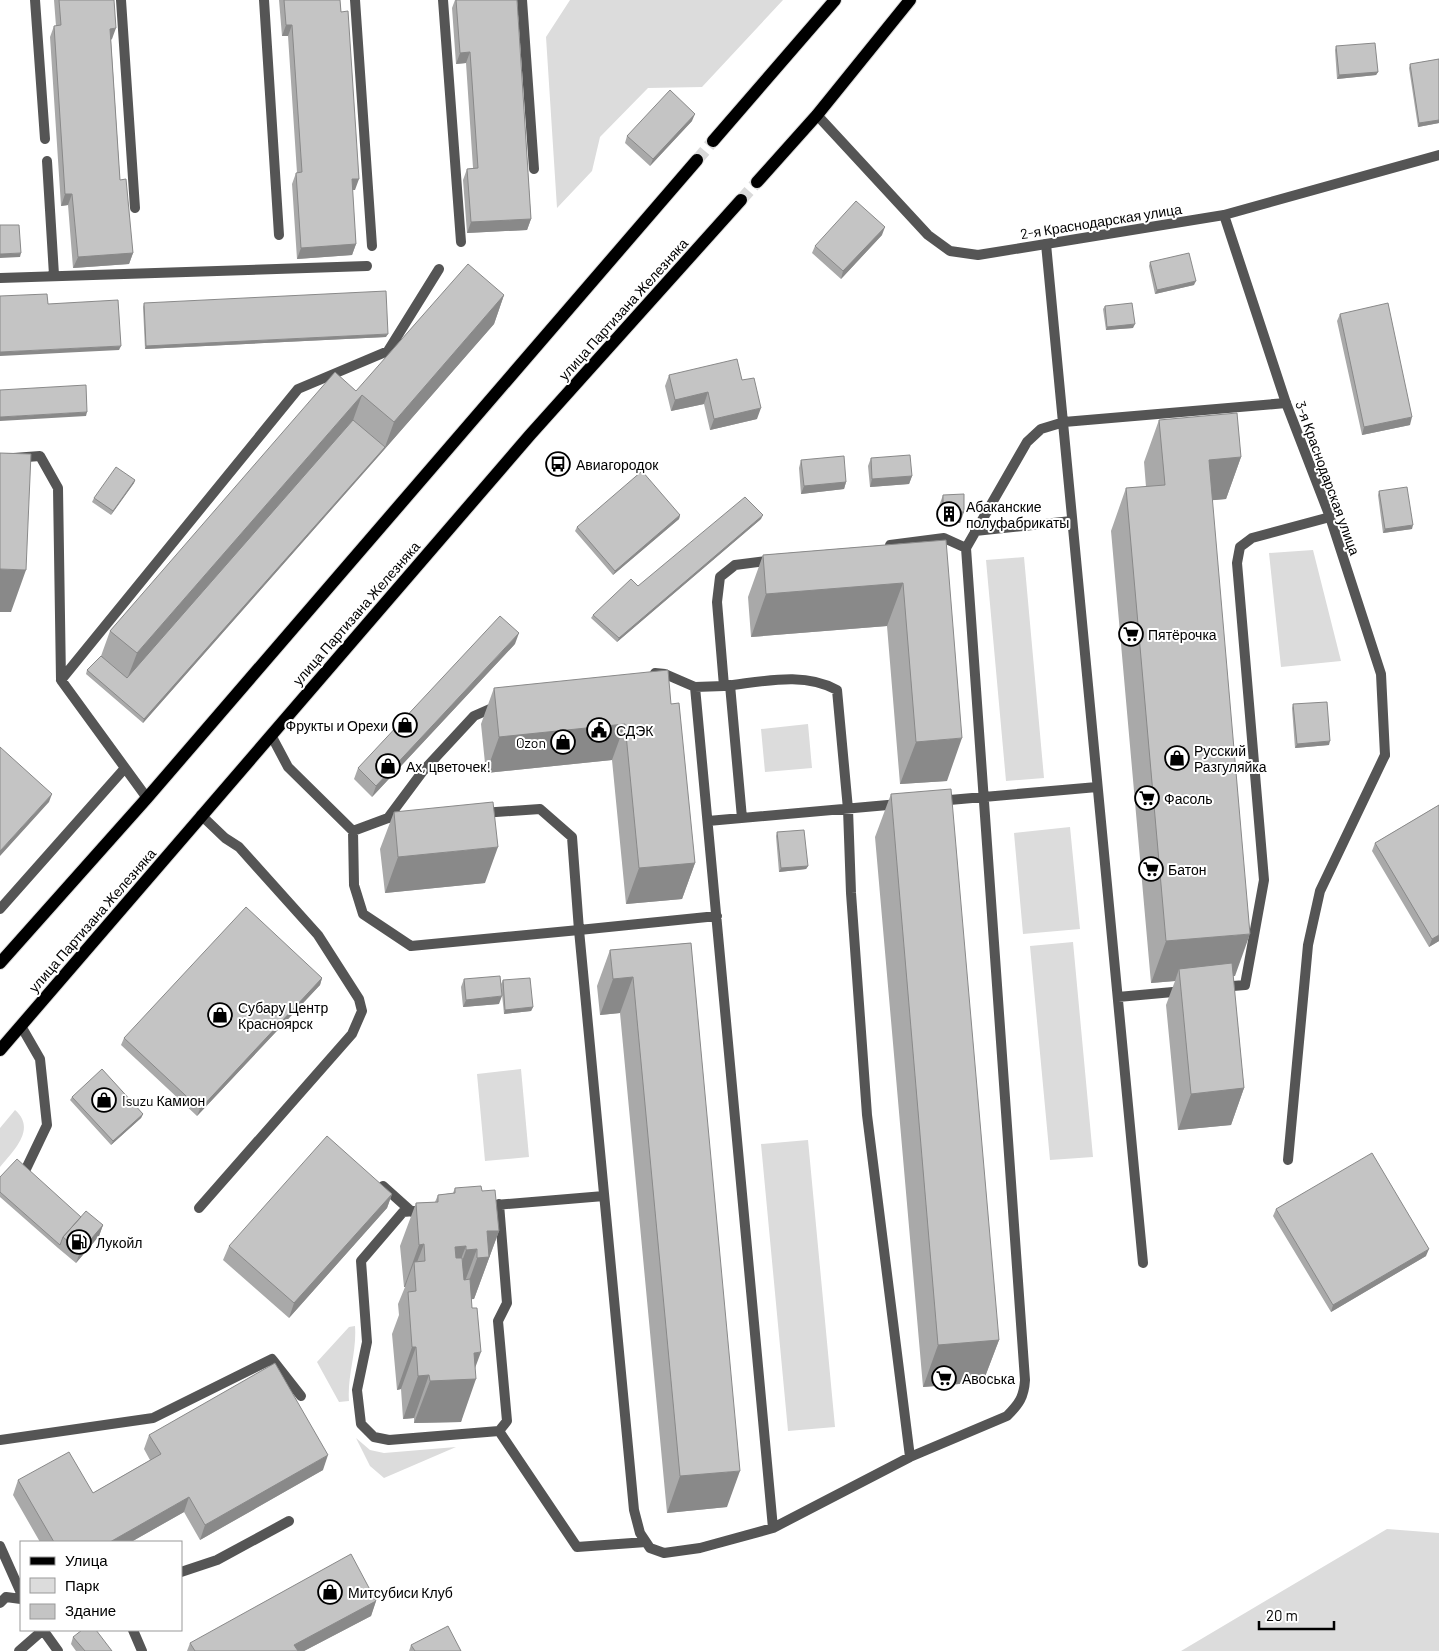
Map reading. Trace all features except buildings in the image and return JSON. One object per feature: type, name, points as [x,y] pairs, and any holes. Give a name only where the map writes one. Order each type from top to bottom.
[{"type":"main road","points":[[713,141],[835,0]]},
{"type":"main road","points":[[757,182],[816,115],[910,0]]},
{"type":"main road","points":[[0,963],[147,798],[697,160]]},
{"type":"main road","name":"улица Партизана Железняка","points":[[0,1050],[530,435],[740,200]]},
{"type":"street","points":[[35,0],[45,139]]},
{"type":"street","points":[[121,0],[135,208]]},
{"type":"street","points":[[264,0],[279,235]]},
{"type":"street","points":[[355,0],[372,246]]},
{"type":"street","points":[[442,0],[461,242]]},
{"type":"street","points":[[522,0],[534,170]]},
{"type":"street","name":"2-я Краснодарская улица","points":[[816,115],[928,235],[950,251],[978,255],[1224,215],[1439,155]]},
{"type":"street","points":[[46,161],[54,275]]},
{"type":"street","name":"3-я Краснодарская улица","points":[[1224,215],[1286,403],[1330,517],[1381,674],[1385,755],[1320,891],[1308,945],[1288,1160]]},
{"type":"street","points":[[1046,244],[1144,1263]]},
{"type":"street","points":[[0,278],[367,266]]},
{"type":"street","points":[[61,680],[298,389],[388,351],[439,269]]},
{"type":"street","points":[[474,813],[540,809],[572,837],[579,930],[634,1510],[640,1533],[650,1548],[664,1553],[700,1548],[774,1528],[910,1457],[1007,1416],[1019,1404],[1024,1394],[1025,1380],[982,797],[966,548],[1028,442],[1041,429],[1064,422],[1286,403]]},
{"type":"street","points":[[0,459],[40,456],[58,488],[61,680],[147,798]]},
{"type":"street","points":[[1118,997],[1245,985],[1264,880],[1237,563],[1240,547],[1252,538],[1330,517]]},
{"type":"street","points":[[975,531],[1072,521]]},
{"type":"street","points":[[877,547],[944,538],[966,548]]},
{"type":"street","points":[[742,818],[717,602],[720,578],[734,565],[782,559]]},
{"type":"street","points":[[645,675],[665,674],[695,687],[802,678],[823,683],[837,690],[848,808],[851,894],[867,1115],[910,1457]]},
{"type":"street","points":[[695,687],[774,1528]]},
{"type":"street","points":[[388,818],[423,770],[474,716],[490,707],[509,702]]},
{"type":"street","points":[[271,735],[288,767],[353,831],[354,885],[364,914],[411,946],[717,916]]},
{"type":"street","points":[[0,909],[125,768]]},
{"type":"street","points":[[925,802],[1097,787]]},
{"type":"street","points":[[708,821],[906,804]]},
{"type":"street","points":[[199,1208],[352,1034],[362,1011],[359,999],[318,936],[239,847],[225,838],[202,815]]},
{"type":"street","points":[[353,831],[388,818],[417,816]]},
{"type":"street","points":[[21,1026],[40,1059],[47,1125],[25,1171]]},
{"type":"street","points":[[376,1179],[412,1212]]},
{"type":"street","points":[[470,1207],[604,1196]]},
{"type":"street","points":[[441,1209],[403,1212],[361,1261],[367,1342],[357,1390],[361,1424],[374,1437],[389,1440],[499,1431],[507,1421],[498,1320],[507,1303],[499,1204]]},
{"type":"street","points":[[0,1440],[153,1418],[272,1359],[301,1396]]},
{"type":"street","points":[[499,1431],[577,1547],[646,1542]]},
{"type":"street","points":[[182,1572],[217,1560],[290,1521]]},
{"type":"street","points":[[0,1546],[20,1591]]},
{"type":"street","points":[[0,1604],[6,1597],[20,1598]]},
{"type":"street","points":[[19,1651],[42,1631]]},
{"type":"street","points":[[44,1631],[58,1651]]},
{"type":"street","points":[[133,1631],[142,1651]]},
{"type":"green space","points":[[570,0],[783,0],[702,87],[648,88],[600,137],[592,171],[557,208],[546,37]]},
{"type":"green space","points":[[1313,550],[1341,661],[1281,667],[1269,553]]},
{"type":"green space","points":[[1024,557],[1044,778],[1006,781],[986,560]]},
{"type":"green space","points":[[808,724],[812,768],[765,772],[761,729]]},
{"type":"green space","points":[[1070,827],[1080,929],[1023,934],[1014,833]]},
{"type":"green space","points":[[1073,942],[1093,1157],[1050,1160],[1030,946]]},
{"type":"green space","points":[[521,1069],[529,1157],[485,1161],[477,1074]]},
{"type":"green space","points":[[15,1110],[21,1117],[24,1125],[21,1140],[0,1167],[0,1128]]},
{"type":"green space","points":[[808,1140],[835,1427],[788,1431],[761,1144]]},
{"type":"green space","points":[[355,1326],[355,1345],[349,1382],[349,1401],[339,1402],[317,1362],[349,1327]]},
{"type":"green space","points":[[356,1438],[370,1450],[384,1453],[456,1447],[384,1478],[370,1466]]},
{"type":"green space","points":[[1387,1529],[1439,1533],[1439,1651],[1181,1651]]},
{"type":"tunnel","points":[[697,160],[713,141]]},
{"type":"tunnel","points":[[741,200],[757,182]]},
{"type":"place","name":"Авиагородок","points":[[558,464]]},
{"type":"place","name":"Абаканские полуфабрикаты","points":[[949,514]]},
{"type":"place","name":"Пятёрочка","points":[[1131,634]]},
{"type":"place","name":"Фрукты и Орехи","points":[[405,725]]},
{"type":"place","name":"СДЭК","points":[[599,730]]},
{"type":"place","name":"Ozon","points":[[563,742]]},
{"type":"place","name":"Русский Разгуляйка","points":[[1177,758]]},
{"type":"place","name":"Ах, цветочек!","points":[[388,766]]},
{"type":"place","name":"Фасоль","points":[[1147,798]]},
{"type":"place","name":"Батон","points":[[1151,869]]},
{"type":"place","name":"Субару Центр Красноярск","points":[[220,1015]]},
{"type":"place","name":"Isuzu Камион","points":[[104,1100]]},
{"type":"place","name":"Лукойл","points":[[79,1242]]},
{"type":"place","name":"Авоська","points":[[944,1378]]},
{"type":"place","name":"Митсубиси Клуб","points":[[330,1592]]}]
